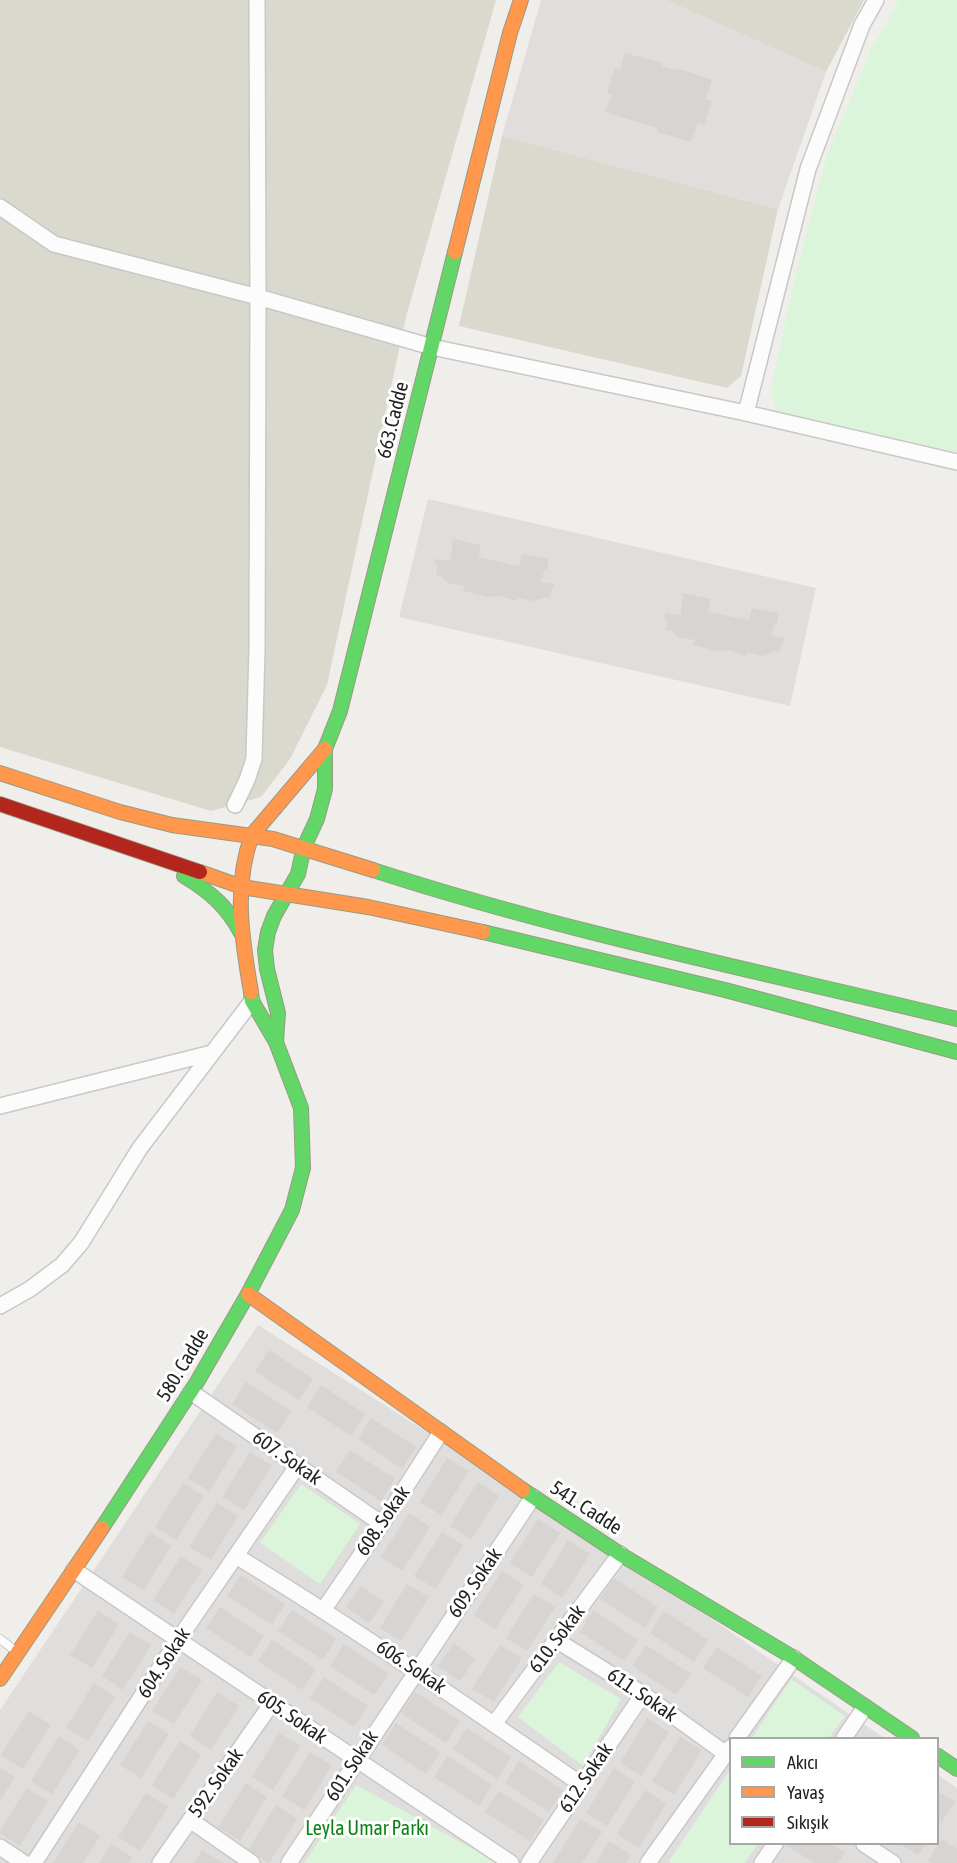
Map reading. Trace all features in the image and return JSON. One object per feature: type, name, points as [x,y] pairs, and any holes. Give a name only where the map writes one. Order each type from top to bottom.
[{"type":"main road","name":"663.Cadde","points":[[276,1042],[278,1013],[267,969],[265,950],[268,932],[274,916],[298,874],[304,847],[317,819],[325,789],[324,749],[340,711],[507,44],[521,0]]},
{"type":"main road","points":[[276,1042],[252,1001],[241,934],[242,868],[252,835],[324,749]]},
{"type":"main road","points":[[0,773],[140,818],[172,825],[252,835],[304,847],[438,891],[543,920],[957,1019]]},
{"type":"main road","points":[[0,804],[242,887],[286,896],[368,907],[520,940],[725,990],[957,1052]]},
{"type":"main road","points":[[153,856],[220,900],[232,913],[241,934]]},
{"type":"main road","name":"580. Cadde","points":[[0,1679],[191,1392],[248,1294],[292,1210],[303,1168],[301,1108],[276,1042]]},
{"type":"main road","name":"541. Cadde","points":[[248,1294],[533,1497],[620,1554],[794,1658],[910,1737]]},
{"type":"main road","points":[[939,1757],[957,1769]]},
{"type":"street","points":[[235,805],[254,759],[257,650],[257,0]]},
{"type":"street","points":[[746,413],[808,169],[862,25],[876,0]]},
{"type":"street","points":[[0,207],[54,244],[258,297],[432,347],[746,413],[957,462]]},
{"type":"street","points":[[0,1306],[62,1265],[81,1243],[140,1148],[252,1001]]},
{"type":"street","points":[[0,1106],[212,1053]]},
{"type":"street","name":"607. Sokak","points":[[191,1392],[382,1524]]},
{"type":"street","name":"608. Sokak","points":[[324,1609],[441,1432]]},
{"type":"street","name":"604. Sokak","points":[[34,1863],[178,1640],[297,1465]]},
{"type":"street","name":"609. Sokak","points":[[416,1670],[533,1497]]},
{"type":"street","name":"610. Sokak","points":[[494,1724],[620,1554]]},
{"type":"street","name":"606. Sokak","points":[[236,1556],[324,1609],[582,1785]]},
{"type":"street","name":"605. Sokak","points":[[74,1570],[511,1863]]},
{"type":"street","name":"611. Sokak","points":[[556,1640],[643,1694],[728,1751]]},
{"type":"street","points":[[738,1737],[794,1658]]},
{"type":"street","name":"601. Sokak","points":[[289,1863],[416,1670]]},
{"type":"street","name":"612. Sokak","points":[[530,1863],[643,1694]]},
{"type":"street","name":"592. Sokak","points":[[160,1863],[272,1703]]},
{"type":"street","points":[[845,1737],[865,1707]]},
{"type":"street","points":[[648,1863],[728,1751]]},
{"type":"street","points":[[190,1820],[252,1863]]},
{"type":"street","points":[[762,1863],[774,1845]]},
{"type":"street","points":[[866,1845],[893,1863]]},
{"type":"street","points":[[0,1847],[24,1863]]},
{"type":"lane","points":[[0,1639],[18,1653]]},
{"type":"shaded area","points":[[0,0],[496,0],[406,317],[327,685],[290,759],[261,797],[211,811],[0,747]]},
{"type":"shaded area","points":[[541,0],[666,0],[826,72],[778,209],[502,136]]},
{"type":"shaded area","points":[[666,0],[864,0],[826,72]]},
{"type":"shaded area","points":[[502,136],[778,209],[741,376],[727,388],[459,326]]},
{"type":"shaded area","points":[[428,499],[816,588],[790,706],[399,617]]},
{"type":"shaded area","points":[[258,1325],[590,1535],[883,1737],[729,1737],[729,1845],[939,1845],[939,1776],[957,1788],[957,1863],[0,1863],[0,1710]]},
{"type":"green space","points":[[899,0],[957,0],[957,452],[778,412],[770,393],[796,273],[828,152],[872,48]]},
{"type":"green space","points":[[301,1484],[360,1524],[320,1584],[260,1543]]},
{"type":"green space","points":[[559,1662],[621,1699],[583,1766],[518,1717]]},
{"type":"green space","points":[[791,1679],[845,1716],[830,1737],[753,1737]]},
{"type":"green space","points":[[729,1771],[729,1845],[757,1845],[745,1863],[671,1863],[669,1861]]},
{"type":"green space","name":"Leyla Umar Parkı","points":[[356,1785],[499,1863],[304,1863]]},
{"type":"building","points":[[625,53],[712,80],[706,99],[712,101],[704,126],[698,123],[691,142],[657,132],[657,128],[605,112],[612,94],[607,93],[615,68],[620,70]]},
{"type":"building","points":[[453,539],[481,545],[478,557],[519,566],[522,554],[549,559],[541,582],[554,584],[549,598],[533,601],[518,598],[516,601],[500,596],[488,597],[463,591],[465,586],[448,583],[436,575],[437,566],[434,562],[436,559],[450,561]]},
{"type":"building","points":[[683,593],[711,599],[708,612],[749,620],[752,608],[779,613],[771,636],[784,638],[779,652],[775,651],[763,656],[748,652],[746,656],[730,650],[718,651],[693,645],[695,640],[678,637],[672,631],[666,630],[667,620],[664,616],[667,613],[681,615]]},
{"type":"building","points":[[269,1350],[313,1379],[299,1400],[255,1371]]},
{"type":"building","points":[[246,1382],[291,1411],[277,1433],[232,1404]]},
{"type":"building","points":[[321,1385],[365,1414],[351,1436],[307,1407]]},
{"type":"building","points":[[371,1418],[416,1447],[402,1469],[358,1439]]},
{"type":"building","points":[[216,1433],[237,1447],[209,1491],[188,1478]]},
{"type":"building","points":[[350,1450],[395,1479],[381,1501],[336,1472]]},
{"type":"building","points":[[250,1452],[272,1466],[244,1510],[222,1497]]},
{"type":"building","points":[[447,1458],[469,1471],[441,1515],[420,1502]]},
{"type":"building","points":[[478,1482],[499,1496],[471,1540],[450,1526]]},
{"type":"building","points":[[183,1483],[204,1496],[176,1540],[155,1527]]},
{"type":"building","points":[[217,1503],[238,1516],[211,1560],[189,1547]]},
{"type":"building","points":[[409,1513],[430,1527],[402,1571],[381,1557]]},
{"type":"building","points":[[538,1519],[560,1533],[532,1577],[510,1563]]},
{"type":"building","points":[[150,1532],[171,1546],[144,1590],[122,1577]]},
{"type":"building","points":[[442,1532],[463,1545],[436,1589],[414,1576]]},
{"type":"building","points":[[568,1540],[590,1554],[562,1598],[541,1584]]},
{"type":"building","points":[[181,1556],[202,1570],[174,1614],[153,1600]]},
{"type":"building","points":[[502,1571],[524,1585],[495,1629],[474,1615]]},
{"type":"building","points":[[241,1575],[285,1604],[272,1625],[227,1596]]},
{"type":"building","points":[[614,1578],[658,1607],[645,1628],[600,1599]]},
{"type":"building","points":[[407,1584],[429,1597],[401,1641],[380,1628]]},
{"type":"building","points":[[361,1586],[384,1602],[369,1623],[346,1607]]},
{"type":"building","points":[[534,1594],[555,1607],[527,1651],[506,1638]]},
{"type":"building","points":[[220,1607],[264,1636],[250,1657],[206,1628]]},
{"type":"building","points":[[292,1610],[336,1639],[323,1660],[278,1631]]},
{"type":"building","points":[[593,1610],[638,1640],[624,1661],[580,1632]]},
{"type":"building","points":[[98,1611],[119,1624],[92,1668],[70,1655]]},
{"type":"building","points":[[664,1611],[708,1640],[694,1662],[650,1633]]},
{"type":"building","points":[[130,1632],[151,1645],[123,1690],[102,1676]]},
{"type":"building","points":[[272,1640],[316,1669],[302,1690],[258,1661]]},
{"type":"building","points":[[454,1643],[475,1659],[460,1681],[438,1666]]},
{"type":"building","points":[[344,1644],[389,1674],[374,1695],[330,1666]]},
{"type":"building","points":[[500,1645],[522,1658],[494,1702],[472,1689]]},
{"type":"building","points":[[646,1645],[691,1674],[676,1695],[632,1666]]},
{"type":"building","points":[[717,1647],[762,1676],[748,1697],[703,1668]]},
{"type":"building","points":[[180,1667],[202,1680],[174,1724],[152,1711]]},
{"type":"building","points":[[324,1677],[368,1706],[354,1727],[310,1698]]},
{"type":"building","points":[[94,1683],[115,1697],[88,1741],[66,1728]]},
{"type":"building","points":[[217,1692],[239,1706],[211,1750],[190,1736]]},
{"type":"building","points":[[415,1692],[460,1721],[446,1743],[401,1713]]},
{"type":"building","points":[[29,1711],[51,1725],[23,1769],[1,1755]]},
{"type":"building","points":[[647,1718],[669,1732],[641,1776],[620,1763]]},
{"type":"building","points":[[148,1721],[169,1734],[141,1778],[120,1765]]},
{"type":"building","points":[[396,1723],[440,1752],[426,1774],[382,1745]]},
{"type":"building","points":[[467,1728],[511,1757],[497,1779],[453,1749]]},
{"type":"building","points":[[279,1733],[301,1746],[273,1790],[252,1777]]},
{"type":"building","points":[[59,1736],[80,1750],[52,1794],[31,1781]]},
{"type":"building","points":[[680,1737],[702,1750],[674,1795],[652,1781]]},
{"type":"building","points":[[180,1741],[201,1755],[173,1799],[152,1785]]},
{"type":"building","points":[[310,1752],[332,1765],[304,1810],[282,1796]]},
{"type":"building","points":[[448,1756],[492,1785],[479,1806],[434,1777]]},
{"type":"building","points":[[519,1761],[563,1790],[549,1812],[505,1783]]},
{"type":"building","points":[[0,1768],[15,1777],[0,1801]]},
{"type":"building","points":[[614,1768],[635,1782],[607,1826],[586,1813]]},
{"type":"building","points":[[246,1783],[267,1797],[240,1841],[218,1827]]},
{"type":"building","points":[[27,1788],[48,1801],[20,1846],[0,1833],[0,1830]]},
{"type":"building","points":[[645,1790],[666,1804],[639,1848],[617,1834]]},
{"type":"building","points":[[499,1791],[544,1820],[530,1841],[485,1812]]},
{"type":"building","points":[[939,1792],[955,1802],[941,1823],[939,1822]]},
{"type":"building","points":[[146,1793],[168,1807],[140,1851],[118,1837]]},
{"type":"building","points":[[276,1805],[297,1819],[269,1863],[248,1850]]},
{"type":"building","points":[[580,1819],[602,1832],[582,1863],[553,1863]]},
{"type":"building","points":[[79,1822],[100,1836],[83,1863],[53,1863]]},
{"type":"building","points":[[942,1839],[957,1849],[957,1863],[932,1863],[928,1860]]},
{"type":"building","points":[[609,1841],[631,1855],[626,1863],[596,1863]]},
{"type":"building","points":[[111,1844],[132,1857],[129,1863],[99,1863]]},
{"type":"building","points":[[786,1845],[833,1845],[845,1853],[838,1863],[814,1863]]},
{"type":"building","points":[[902,1845],[925,1845],[918,1855]]},
{"type":"building","points":[[202,1850],[224,1863],[194,1863]]},
{"type":"traffic: fast","points":[[276,1042],[278,1013],[267,969],[265,950],[268,932],[274,916],[298,874],[304,847],[317,819],[325,789],[325,749],[340,711],[455,252]]},
{"type":"traffic: fast","points":[[373,870],[590,932],[957,1019]]},
{"type":"traffic: fast","points":[[184,876],[217,900],[241,933]]},
{"type":"traffic: fast","points":[[483,932],[725,990],[957,1052]]},
{"type":"traffic: fast","points":[[102,1528],[197,1382],[248,1294],[292,1210],[303,1168],[301,1108],[276,1042],[252,1001],[251,992]]},
{"type":"traffic: fast","points":[[523,1490],[620,1554],[794,1658],[911,1737]]},
{"type":"traffic: fast","points":[[939,1757],[957,1769]]},
{"type":"traffic: slow","points":[[455,252],[510,33],[521,0]]},
{"type":"traffic: slow","points":[[251,992],[241,913],[246,854],[252,835],[325,749]]},
{"type":"traffic: slow","points":[[0,773],[120,812],[172,825],[273,839],[373,870]]},
{"type":"traffic: slow","points":[[200,872],[242,887],[368,907],[483,932]]},
{"type":"traffic: slow","points":[[248,1294],[523,1490]]},
{"type":"traffic: slow","points":[[0,1679],[102,1528]]},
{"type":"traffic: jam","points":[[0,804],[200,872]]}]
